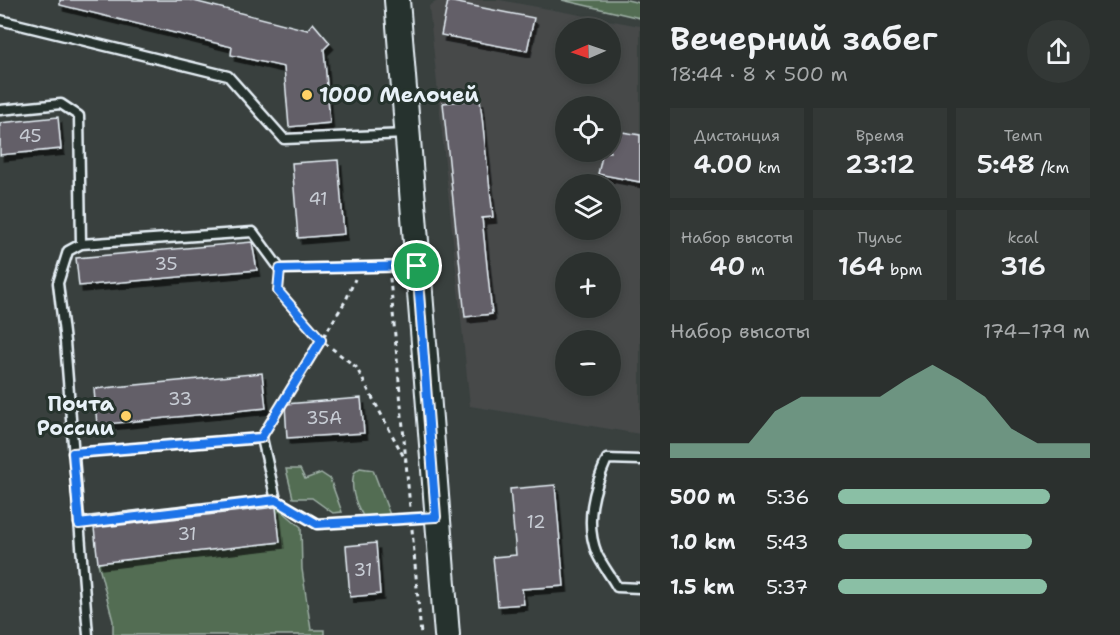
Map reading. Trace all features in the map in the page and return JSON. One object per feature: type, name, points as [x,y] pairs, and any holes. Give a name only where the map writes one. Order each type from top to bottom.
[{"type":"street","points":[[398,0],[436,517],[447,635]]},
{"type":"lane","points":[[0,20],[228,76],[285,139],[408,134]]},
{"type":"lane","points":[[0,110],[61,104],[79,116],[81,244]]},
{"type":"lane","points":[[88,635],[65,342],[57,283],[68,251],[81,244],[253,232],[280,269],[417,266]]},
{"type":"lane","points":[[73,453],[261,438],[276,500]]},
{"type":"lane","points":[[640,460],[607,459],[594,487],[591,522],[597,554],[617,587],[640,588]]},
{"type":"lane","points":[[79,524],[276,500],[317,524],[436,517]]},
{"type":"path","points":[[389,267],[421,635]]},
{"type":"path","points":[[261,438],[346,300],[360,268]]},
{"type":"path","points":[[280,269],[278,291],[321,340],[356,367],[407,464]]},
{"type":"shaded area","points":[[439,0],[500,0],[597,18],[555,18],[555,84],[621,84],[621,22],[640,26],[640,434],[470,406],[429,6]]},
{"type":"green space","points":[[562,0],[627,0],[640,3],[640,18]]},
{"type":"green space","points":[[360,468],[373,470],[390,515],[363,516],[353,490],[354,473]]},
{"type":"green space","points":[[286,469],[300,469],[305,479],[321,473],[330,479],[342,512],[333,513],[312,498],[293,498]]},
{"type":"green space","points":[[276,506],[301,527],[302,569],[311,630],[324,630],[324,635],[113,635],[113,621],[98,563],[279,542]]},
{"type":"building","points":[[60,0],[190,0],[307,30],[313,23],[330,43],[324,49],[330,123],[289,127],[284,67],[231,55],[232,47],[60,5]]},
{"type":"building","points":[[448,1],[534,18],[527,51],[441,35]]},
{"type":"building","points":[[480,99],[493,217],[482,218],[492,314],[465,317],[443,103]]},
{"type":"building","points":[[58,117],[61,149],[0,155],[0,123]]},
{"type":"building","points":[[621,132],[640,135],[640,182],[621,178],[621,174],[598,174],[601,162],[621,162]]},
{"type":"building","points":[[338,160],[344,234],[298,238],[292,163]]},
{"type":"building","points":[[252,242],[257,270],[79,286],[76,258]]},
{"type":"building","points":[[262,373],[266,408],[97,425],[94,389]]},
{"type":"building","points":[[361,398],[364,433],[287,438],[285,404]]},
{"type":"building","points":[[555,485],[564,586],[522,589],[524,604],[498,606],[493,557],[516,555],[510,489]]},
{"type":"building","points":[[276,507],[280,542],[98,563],[94,528]]},
{"type":"building","points":[[376,543],[380,594],[350,597],[346,546]]},
{"type":"place","name":"1000 Мелочей","points":[[307,95]]},
{"type":"place","name":"Почта России","points":[[126,416]]},
{"type":"route","points":[[417,266],[436,517],[317,524],[276,500],[79,524],[73,453],[261,438],[321,340],[278,291],[280,269],[417,266]]}]
